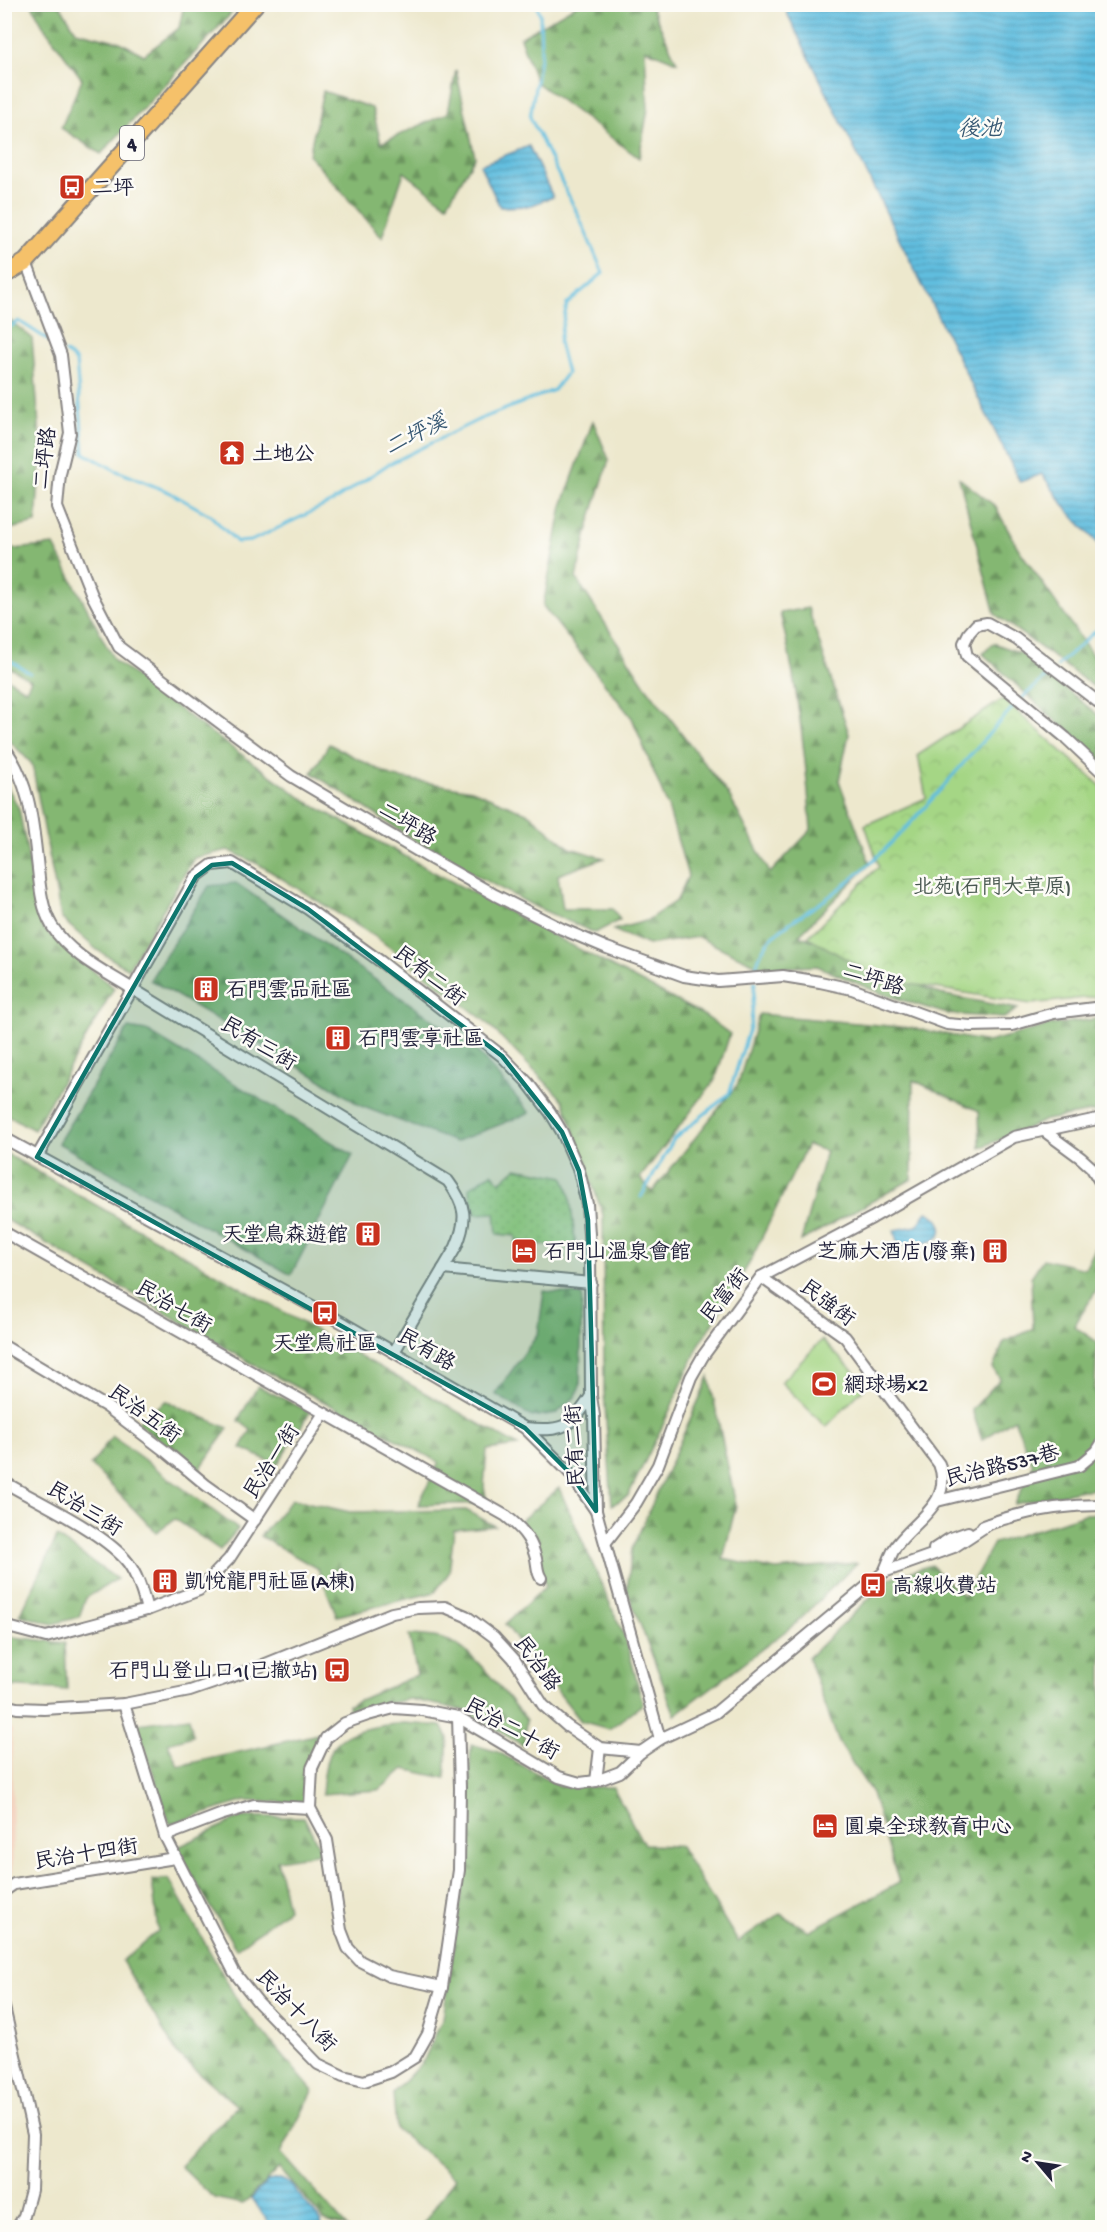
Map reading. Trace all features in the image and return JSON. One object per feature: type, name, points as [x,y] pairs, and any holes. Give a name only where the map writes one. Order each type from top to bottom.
[{"type":"main road","name":"4","points":[[4,274],[26,262],[255,4]]},
{"type":"street","name":"二坪路","points":[[26,262],[61,355],[70,433],[60,474],[57,507],[97,605],[119,647],[291,776],[505,900],[589,940],[684,976],[718,981],[783,976],[820,982],[852,990],[947,1024],[971,1026],[1012,1025],[1054,1013],[1102,1007]]},
{"type":"street","points":[[1102,705],[1006,633],[987,623],[976,625],[964,643],[967,656],[1066,738],[1102,772]]},
{"type":"street","name":"民有三街","points":[[4,747],[16,763],[30,803],[41,897],[52,926],[64,941],[80,956],[131,988],[448,1181],[461,1197],[464,1212],[463,1231],[394,1352]]},
{"type":"street","name":"民有二街","points":[[37,1157],[196,877],[212,865],[232,863],[309,909],[502,1056],[528,1083],[562,1132],[579,1171],[587,1204],[596,1511]]},
{"type":"street","name":"民富街","points":[[606,1542],[636,1503],[658,1465],[691,1377],[703,1356],[761,1277],[872,1218],[1014,1137],[1102,1118]]},
{"type":"street","points":[[1043,1130],[1091,1167],[1102,1185]]},
{"type":"street","name":"民有路","points":[[4,1138],[394,1352],[525,1428],[568,1472],[596,1511],[660,1739]]},
{"type":"street","name":"民治七街","points":[[4,1232],[324,1413]]},
{"type":"street","points":[[443,1269],[591,1283]]},
{"type":"street","name":"民強街","points":[[761,1277],[845,1337],[939,1464],[944,1476],[937,1501]]},
{"type":"street","name":"民治五街","points":[[4,1346],[107,1407],[206,1485],[255,1520]]},
{"type":"street","points":[[525,1428],[550,1431],[565,1425],[580,1413],[591,1396]]},
{"type":"street","name":"民治一街","points":[[4,1626],[46,1637],[147,1610],[200,1590],[229,1559],[324,1413],[506,1516],[525,1532],[536,1555],[537,1573],[541,1578]]},
{"type":"street","name":"民治路537巷","points":[[937,1501],[1079,1466],[1097,1451],[1102,1443]]},
{"type":"street","name":"民治三街","points":[[4,1482],[108,1543],[127,1560],[144,1595],[147,1610]]},
{"type":"street","points":[[884,1572],[896,1546],[937,1501]]},
{"type":"street","points":[[641,1752],[660,1739],[715,1713],[884,1572],[915,1561],[951,1538],[1009,1516],[1078,1504],[1102,1505]]},
{"type":"street","name":"民治路","points":[[4,1705],[44,1709],[124,1704],[190,1690],[392,1613],[418,1608],[445,1607],[466,1616],[494,1637],[514,1659],[543,1705],[567,1726],[600,1748],[641,1752]]},
{"type":"street","name":"民治十八街","points":[[124,1704],[165,1836],[234,1972],[258,2002],[318,2064],[343,2076],[364,2081],[391,2073],[415,2057],[428,2034],[442,1987],[459,1870],[458,1717]]},
{"type":"street","name":"民治二十街","points":[[310,1808],[312,1768],[326,1738],[345,1723],[394,1708],[422,1710],[458,1717],[560,1776],[580,1783],[597,1781],[620,1772],[641,1752]]},
{"type":"street","points":[[597,1781],[600,1748]]},
{"type":"street","points":[[165,1836],[254,1805],[310,1808],[327,1840],[342,1930],[348,1948],[360,1962],[389,1976],[442,1987]]},
{"type":"street","name":"民治十四街","points":[[4,1891],[14,1884],[175,1858]]},
{"type":"street","points":[[4,2007],[33,2134],[31,2190],[24,2216],[17,2228]]},
{"type":"highlighted area","points":[[232,863],[308,909],[502,1056],[562,1132],[579,1171],[588,1220],[596,1511],[569,1472],[525,1428],[37,1157],[196,877],[212,865]]},
{"type":"shaded area","points":[[5,1727],[12,1729],[13,1872],[5,1878]]},
{"type":"green space","points":[[578,4],[650,5],[677,62],[645,49],[648,109],[639,158],[536,82],[520,38]]},
{"type":"green space","points":[[32,5],[60,5],[76,31],[120,42],[144,55],[179,28],[184,5],[239,5],[101,154],[61,128],[82,79],[44,27]]},
{"type":"green space","points":[[456,70],[475,157],[447,205],[404,172],[382,237],[309,155],[323,91],[372,108],[381,143],[448,113]]},
{"type":"green space","points":[[4,316],[32,338],[41,451],[36,523],[5,530]]},
{"type":"green space","points":[[593,421],[609,460],[589,524],[576,578],[644,684],[728,794],[770,873],[811,830],[800,721],[792,667],[780,613],[808,608],[849,734],[839,781],[870,864],[799,935],[940,994],[1018,1009],[1004,1018],[947,1014],[880,993],[817,966],[763,968],[698,937],[648,945],[613,930],[646,921],[677,900],[688,876],[668,807],[632,718],[543,606],[562,506]]},
{"type":"green space","points":[[959,478],[995,506],[1018,548],[1102,669],[1102,693],[995,614]]},
{"type":"green space","points":[[54,545],[114,660],[199,724],[309,803],[705,1016],[730,1034],[715,1080],[640,1178],[652,1192],[738,1084],[759,1014],[911,1028],[988,1042],[1050,1025],[1102,1018],[1102,1110],[1046,1120],[980,1148],[979,1111],[913,1080],[912,1179],[801,1241],[826,1151],[807,1145],[749,1264],[700,1343],[628,1496],[612,1505],[604,1392],[603,1215],[563,1100],[485,1021],[376,937],[260,865],[228,850],[194,858],[128,969],[97,950],[61,918],[32,764],[5,736],[5,677],[26,690],[31,680],[5,665],[5,550]]},
{"type":"green space","points":[[993,643],[1021,653],[1102,718],[1102,764],[983,654]]},
{"type":"green space","name":"北苑(石門大草原)","points":[[1003,699],[1102,787],[1102,996],[1031,1004],[881,979],[808,937],[879,866],[865,825],[926,798],[918,755]]},
{"type":"green space","points":[[329,744],[393,777],[472,790],[529,814],[570,848],[604,858],[558,875],[563,909],[613,909],[620,920],[595,933],[538,908],[439,856],[312,773]]},
{"type":"green space","points":[[4,780],[19,809],[42,928],[114,988],[34,1130],[5,1114]]},
{"type":"green space","points":[[236,883],[475,1049],[530,1113],[455,1142],[361,1106],[323,1081],[150,980],[209,886]]},
{"type":"green space","points":[[128,1028],[147,1031],[353,1155],[291,1275],[58,1143]]},
{"type":"green space","points":[[5,1153],[518,1446],[487,1450],[484,1486],[487,1503],[418,1505],[439,1462],[258,1367],[5,1219]]},
{"type":"green space","points":[[516,1168],[564,1177],[570,1196],[576,1249],[516,1241],[516,1236],[497,1234],[495,1213],[475,1214],[469,1188],[492,1173],[500,1182]]},
{"type":"green space","points":[[1102,1235],[1102,1281],[1074,1326],[1097,1342],[1095,1390],[1102,1422],[1102,1489],[1082,1490],[1015,1504],[1033,1465],[1014,1419],[982,1440],[972,1410],[1000,1379],[993,1368],[1004,1342],[1033,1329],[1031,1277],[1043,1259],[1085,1269]]},
{"type":"green space","points":[[544,1291],[582,1295],[580,1386],[576,1396],[557,1413],[532,1417],[495,1394],[538,1334]]},
{"type":"green space","name":"網球場x2","points":[[822,1340],[867,1385],[826,1427],[781,1382]]},
{"type":"green space","points":[[709,1377],[736,1505],[723,1559],[776,1570],[857,1563],[795,1624],[675,1715],[627,1590],[632,1549]]},
{"type":"green space","points":[[258,1386],[310,1412],[277,1465],[241,1448],[251,1430],[238,1420]]},
{"type":"green space","points":[[166,1401],[228,1428],[198,1472],[137,1422]]},
{"type":"green space","points":[[112,1436],[238,1529],[220,1550],[175,1519],[156,1532],[91,1465]]},
{"type":"green space","points":[[559,1488],[626,1640],[643,1704],[609,1729],[581,1721],[505,1624],[546,1586],[518,1523]]},
{"type":"green space","points":[[292,1499],[350,1512],[466,1510],[495,1526],[454,1530],[449,1573],[435,1592],[337,1616],[318,1569],[260,1536]]},
{"type":"green space","points":[[1102,1513],[1102,2227],[421,2227],[455,2178],[396,2129],[393,2093],[424,2060],[443,2018],[465,1873],[471,1744],[498,1752],[560,1786],[613,1787],[644,1845],[680,1846],[738,1942],[780,1914],[809,1931],[899,1883],[872,1793],[839,1743],[808,1658],[890,1578],[931,1565],[964,1597],[994,1543],[1085,1514]]},
{"type":"green space","points":[[57,1537],[117,1579],[86,1598],[79,1617],[53,1624],[20,1615]]},
{"type":"green space","points":[[409,1635],[450,1641],[474,1659],[526,1720],[524,1746],[463,1710],[409,1699],[349,1712],[348,1705],[417,1675]]},
{"type":"green space","points":[[4,1636],[65,1643],[67,1690],[5,1686]]},
{"type":"green space","points":[[189,1717],[193,1736],[168,1743],[178,1766],[318,1734],[303,1803],[245,1801],[170,1824],[137,1724]]},
{"type":"green space","points":[[404,1723],[442,1726],[448,1738],[445,1778],[404,1769],[379,1790],[322,1794],[328,1757],[340,1740],[371,1727]]},
{"type":"green space","points":[[241,1817],[304,1817],[322,1853],[277,1860],[288,1909],[236,1949],[176,1848]]},
{"type":"green space","points":[[169,1879],[241,2007],[313,2091],[281,2153],[347,2227],[325,2221],[279,2168],[243,2204],[214,2198],[180,2166],[237,2106],[178,2055],[122,1961],[158,1931],[152,1880]]},
{"type":"water","name":"後池","points":[[783,5],[1102,5],[1102,548],[1068,511],[1042,474],[1020,482]]},
{"type":"water","points":[[529,146],[553,197],[529,206],[500,207],[480,165]]},
{"type":"water","points":[[927,1212],[936,1218],[941,1226],[941,1233],[938,1237],[926,1243],[898,1246],[894,1230],[917,1226]]},
{"type":"water","points":[[280,2179],[289,2183],[321,2221],[322,2227],[272,2227],[251,2198],[268,2181]]},
{"type":"waterway","name":"二坪溪","points":[[65,352],[76,361],[84,453],[117,471],[169,492],[210,515],[237,542],[251,541],[332,502],[387,465],[478,420],[554,390],[567,373],[559,342],[567,304],[603,273],[579,217],[530,117],[541,52],[540,14],[536,4]]},
{"type":"waterway","name":"二坪溪","points":[[4,331],[19,321],[53,343]]},
{"type":"waterway","points":[[1057,666],[1102,625]]},
{"type":"waterway","points":[[4,657],[30,673]]},
{"type":"waterway","points":[[755,975],[758,960],[772,937],[830,896],[881,853],[927,805],[1015,705],[1052,671]]},
{"type":"waterway","points":[[641,1197],[674,1139],[729,1094],[751,1023],[755,982]]},
{"type":"place","name":"二坪","points":[[72,187]]},
{"type":"place","name":"土地公","points":[[232,453]]},
{"type":"place","name":"石門雲品社區","points":[[206,989]]},
{"type":"place","name":"石門雲享社區","points":[[338,1038]]},
{"type":"place","name":"天堂鳥森遊館","points":[[368,1234]]},
{"type":"place","name":"石門山溫泉會館","points":[[524,1251]]},
{"type":"place","name":"芝麻大酒店(廢棄)","points":[[995,1251]]},
{"type":"place","name":"天堂鳥社區","points":[[325,1313]]},
{"type":"place","name":"網球場x2","points":[[824,1384]]},
{"type":"place","name":"凱悅龍門社區(A棟)","points":[[165,1581]]},
{"type":"place","name":"高線收費站","points":[[873,1585]]},
{"type":"place","name":"石門山登山口1(已撤站)","points":[[337,1670]]},
{"type":"place","name":"圓桌全球教育中心","points":[[825,1826]]}]
